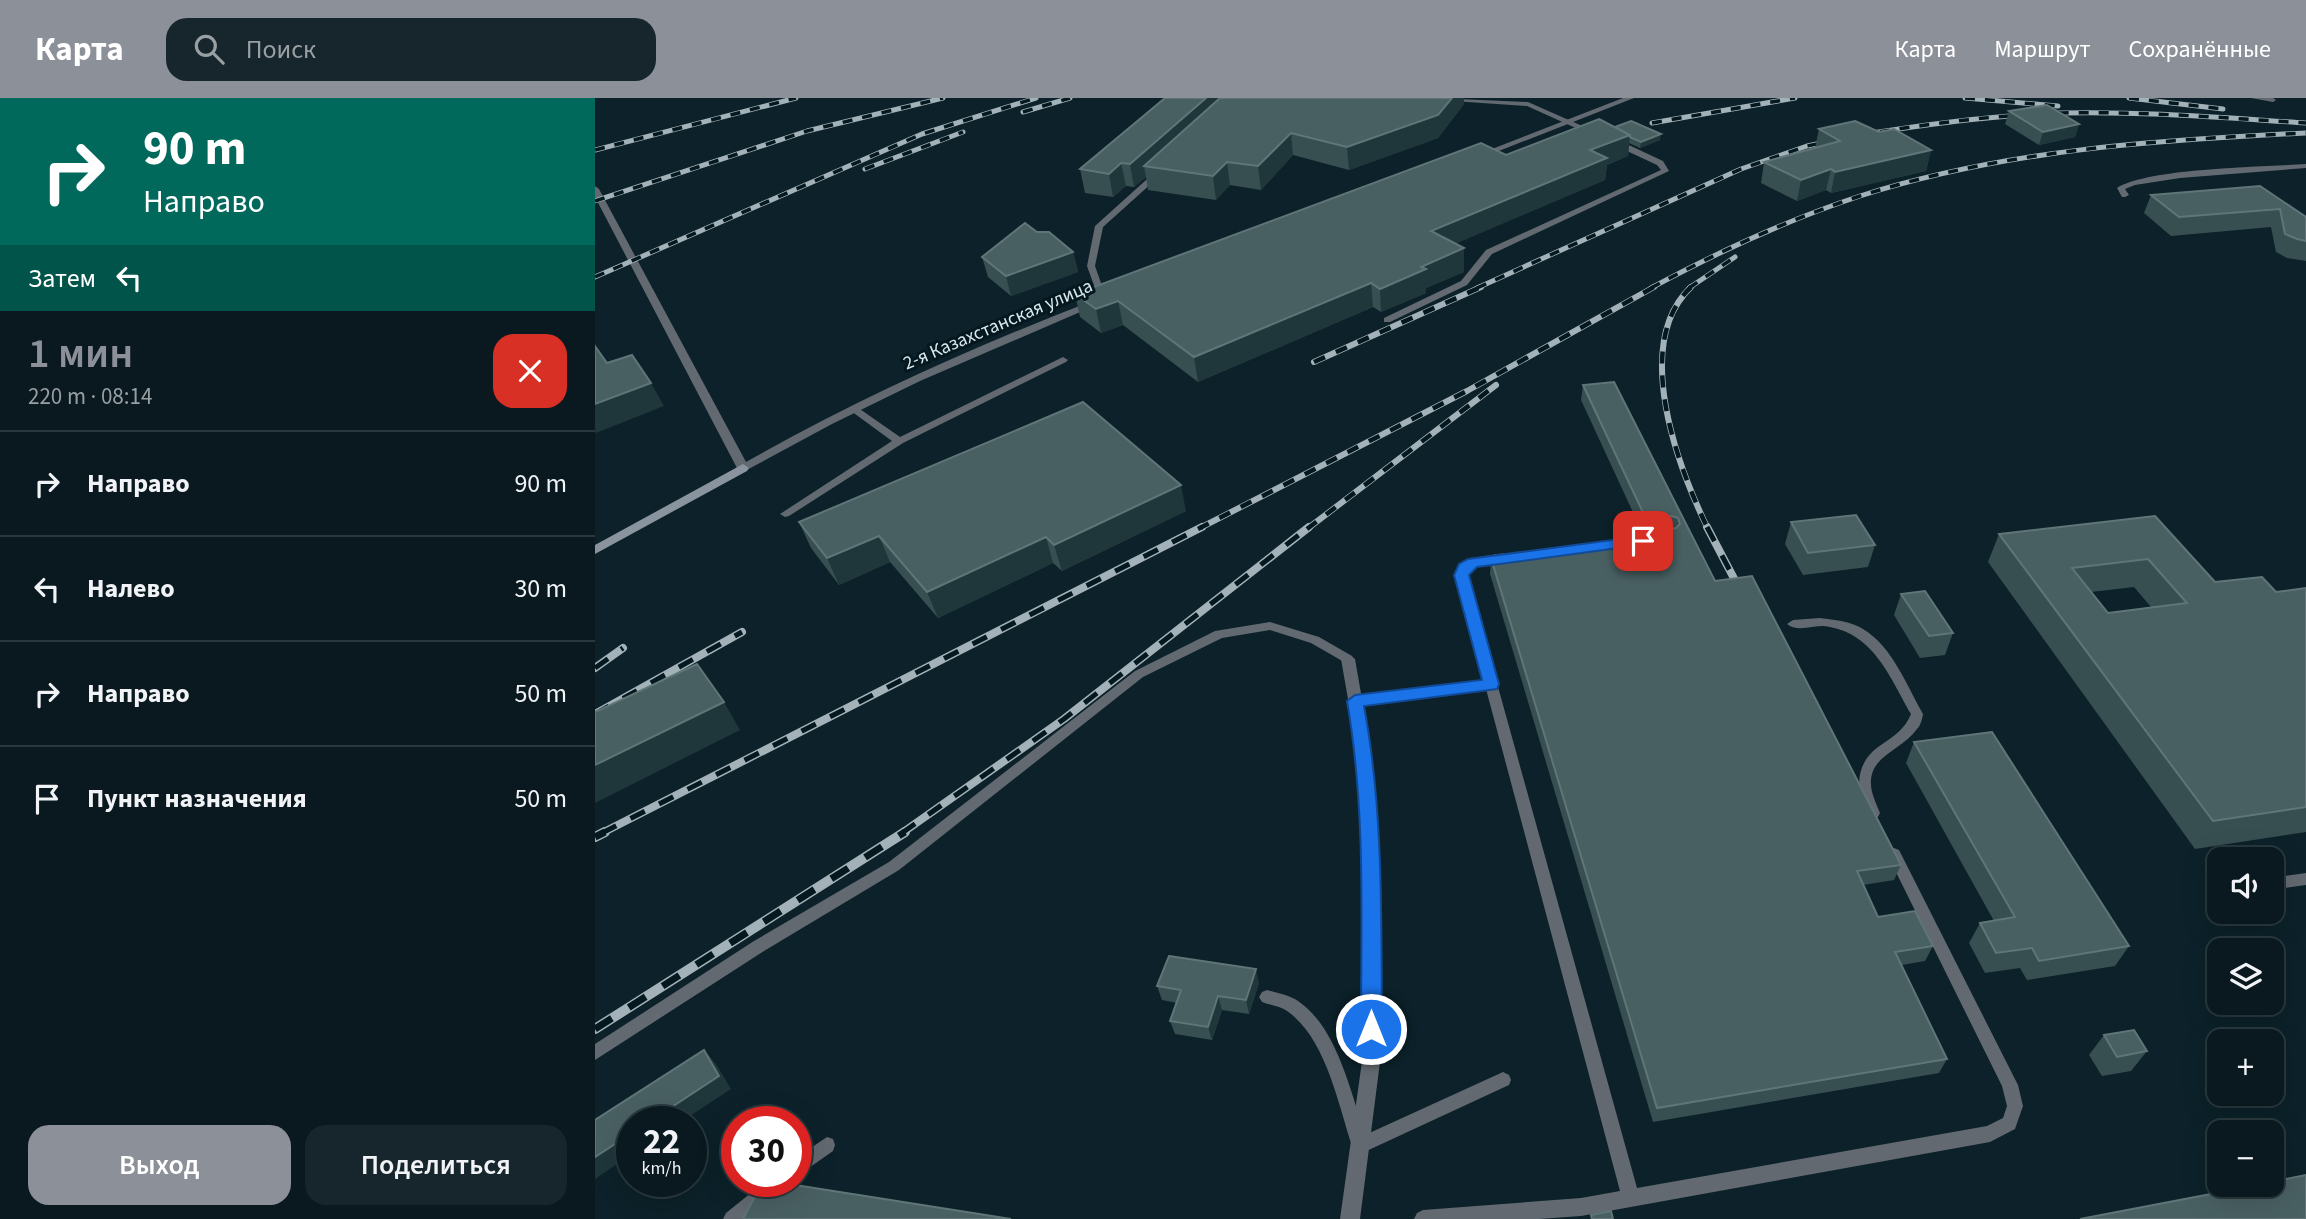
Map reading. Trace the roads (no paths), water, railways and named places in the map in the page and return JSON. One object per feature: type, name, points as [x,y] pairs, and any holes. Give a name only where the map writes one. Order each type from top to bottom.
[{"type":"street","points":[[1472,158],[1630,98]]},
{"type":"street","points":[[595,189],[743,468]]},
{"type":"street","name":"2-я Казахстанская улица","points":[[595,550],[813,428],[1046,322],[1116,295]]},
{"type":"street","points":[[1348,659],[1363,745],[1370,829],[1372,1054],[1350,1219]]},
{"type":"lane","points":[[1387,320],[1464,284],[1489,252],[1665,171],[1660,163],[1528,104],[1438,98]]},
{"type":"lane","points":[[2254,98],[2273,100]]},
{"type":"lane","points":[[1103,300],[1091,266],[1099,226],[1170,162]]},
{"type":"lane","points":[[2125,195],[2121,188],[2127,184],[2161,178],[2306,166]]},
{"type":"lane","points":[[785,514],[899,441],[1063,360]]},
{"type":"lane","points":[[854,409],[899,441]]},
{"type":"lane","points":[[1517,556],[1473,562],[1464,568],[1461,575],[1631,1198]]},
{"type":"lane","points":[[1423,1219],[1581,1207],[1990,1134],[2009,1123],[2015,1106],[2010,1085],[1867,800],[1864,778],[1870,762],[1881,749],[1910,730],[1916,723],[1917,714],[1871,640],[1857,628],[1839,623],[1812,621],[1793,624]]},
{"type":"lane","points":[[595,1053],[759,946],[894,866],[1139,674],[1219,634],[1270,626],[1315,640],[1348,659]]},
{"type":"lane","points":[[1355,701],[1491,684]]},
{"type":"lane","points":[[2284,882],[2306,879]]},
{"type":"lane","points":[[1267,997],[1291,1004],[1311,1025],[1331,1061],[1360,1146],[1503,1080]]},
{"type":"lane","points":[[812,1157],[827,1145]]},
{"type":"lane","points":[[732,1219],[760,1197]]},
{"type":"railway","points":[[595,150],[796,98]]},
{"type":"railway","points":[[595,201],[807,131],[943,98]]},
{"type":"railway","points":[[595,277],[922,134],[1036,98]]},
{"type":"railway","points":[[1023,112],[1070,98]]},
{"type":"railway","points":[[1652,123],[1795,98]]},
{"type":"railway","points":[[1965,98],[2058,106]]},
{"type":"railway","points":[[2129,98],[2223,109]]},
{"type":"railway","points":[[1860,135],[1961,121],[2061,113],[2153,114],[2306,123]]},
{"type":"railway","points":[[865,169],[963,132]]},
{"type":"railway","points":[[1651,288],[1779,226],[1833,205],[1914,180],[2081,150],[2193,139],[2306,133]]},
{"type":"railway","points":[[1477,288],[1741,169],[1807,146],[1836,140]]},
{"type":"railway","points":[[1689,288],[1735,257]]},
{"type":"railway","points":[[1314,362],[1481,287]]},
{"type":"railway","points":[[1198,529],[1467,391],[1654,287]]},
{"type":"railway","points":[[1691,287],[1673,311],[1664,340],[1662,372],[1674,440],[1684,473],[1708,528]]},
{"type":"railway","points":[[1307,529],[1496,385]]},
{"type":"railway","points":[[602,833],[1202,527]]},
{"type":"railway","points":[[902,833],[1064,719],[1309,527]]},
{"type":"railway","points":[[1708,528],[1739,588]]},
{"type":"railway","points":[[595,714],[742,632]]},
{"type":"railway","points":[[595,668],[623,648]]},
{"type":"railway","points":[[595,837],[605,832]]},
{"type":"railway","points":[[595,1029],[905,832]]}]
